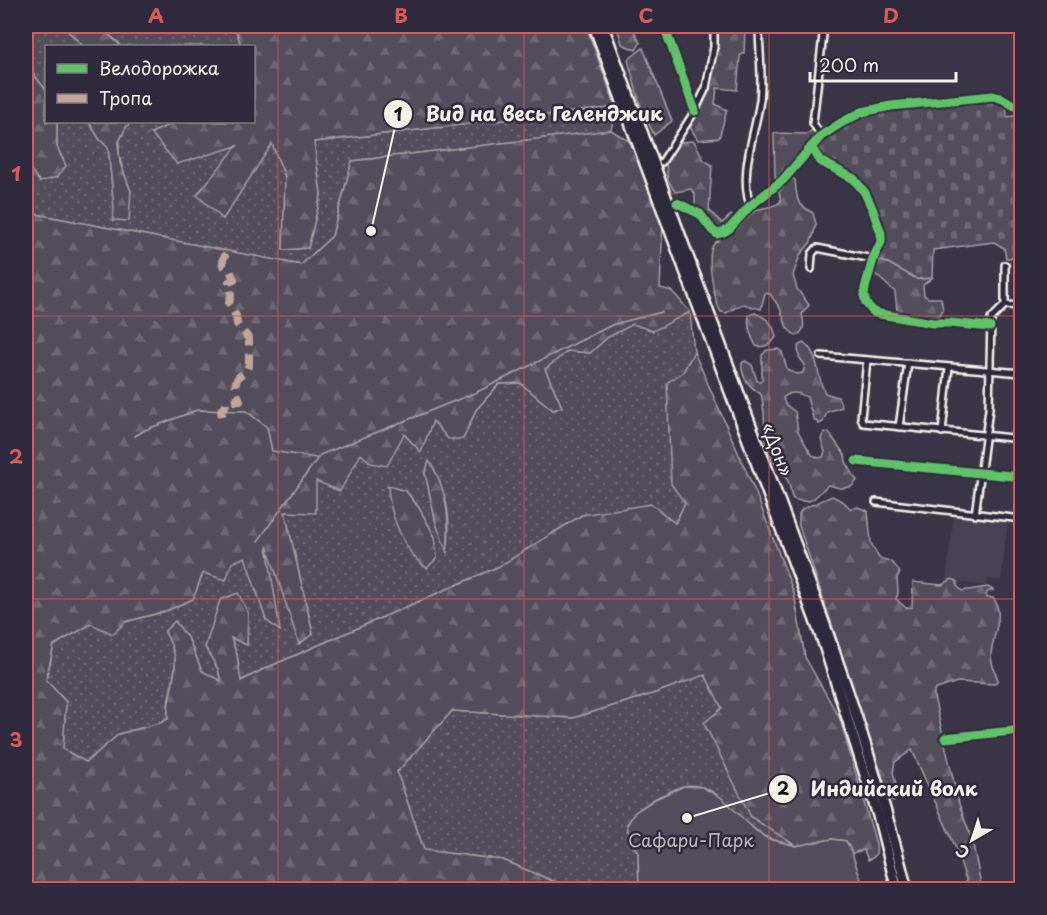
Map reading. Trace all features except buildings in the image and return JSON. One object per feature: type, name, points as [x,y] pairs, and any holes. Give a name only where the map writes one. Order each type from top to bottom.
[{"type":"highway","name":"«Дон»","points":[[594,26],[823,642],[879,819],[905,889]]},
{"type":"highway","name":"«Дон»","points":[[603,26],[811,582],[877,777],[905,889]]},
{"type":"street","points":[[664,26],[696,111]]},
{"type":"street","points":[[662,162],[696,111],[706,88],[714,47],[714,26]]},
{"type":"street","points":[[750,206],[745,191],[753,128],[760,100],[759,26]]},
{"type":"street","points":[[821,136],[813,123],[824,26]]},
{"type":"street","points":[[977,26],[1022,29]]},
{"type":"street","points":[[677,203],[699,214],[717,234],[730,228],[750,206],[783,180],[821,136],[862,112],[891,106],[993,96],[1022,110]]},
{"type":"street","points":[[811,147],[820,161],[854,179],[864,193],[881,233],[879,250],[873,259],[864,296],[870,308],[875,313],[933,323],[990,327]]},
{"type":"street","points":[[811,269],[812,254],[817,249],[873,259]]},
{"type":"street","points":[[975,515],[989,409],[990,327],[991,319],[1005,305],[1005,265]]},
{"type":"street","points":[[1005,305],[1022,306]]},
{"type":"street","points":[[821,356],[1022,373]]},
{"type":"street","points":[[867,360],[861,421],[863,423],[1022,439]]},
{"type":"street","points":[[899,427],[908,363]]},
{"type":"street","points":[[942,432],[949,368]]},
{"type":"street","points":[[856,461],[1022,477]]},
{"type":"street","points":[[876,502],[1022,519]]},
{"type":"street","points":[[945,738],[1022,730]]},
{"type":"shaded area","points":[[954,514],[1008,520],[1001,580],[987,579],[986,586],[946,581]]},
{"type":"green space","points":[[26,26],[63,26],[82,45],[45,45],[45,89],[26,65]]},
{"type":"green space","points":[[63,26],[99,26],[120,45],[82,45]]},
{"type":"green space","points":[[99,26],[134,26],[138,32],[159,33],[160,26],[235,26],[241,45],[120,45]]},
{"type":"green space","points":[[235,26],[586,26],[616,107],[314,142],[321,195],[308,248],[283,250],[285,177],[272,144],[223,219],[197,195],[237,146],[177,164],[151,133],[174,123],[255,123],[255,45],[241,45]]},
{"type":"green space","points":[[617,26],[632,26],[640,43],[636,50],[622,44]]},
{"type":"green space","points":[[715,26],[745,26],[744,53],[740,56],[737,90],[717,88],[715,104],[727,110],[719,138],[698,140],[690,127],[709,90],[718,32]]},
{"type":"green space","points":[[643,48],[672,121],[654,135],[641,107],[628,60]]},
{"type":"green space","points":[[26,65],[45,89],[45,123],[57,123],[57,147],[66,166],[57,177],[40,182],[28,165],[25,147],[31,134],[26,125]]},
{"type":"green space","points":[[987,98],[1006,105],[1007,117],[1021,115],[1021,257],[1006,258],[1004,248],[994,242],[933,250],[932,278],[917,279],[876,259],[883,238],[871,208],[856,180],[822,154],[819,148],[820,141],[848,121],[866,114],[928,103]]},
{"type":"green space","points":[[616,107],[611,130],[352,161],[332,236],[301,265],[26,212],[26,164],[40,182],[66,166],[57,147],[57,123],[90,123],[100,140],[108,147],[114,220],[131,191],[119,155],[120,138],[124,130],[130,123],[174,123],[151,133],[238,146],[272,144],[285,177],[283,250],[308,248],[321,195],[314,142]]},
{"type":"green space","points":[[90,123],[130,123],[118,144],[120,163],[131,191],[129,221],[113,220],[114,207],[108,147],[100,140]]},
{"type":"green space","points":[[814,129],[817,137],[781,178],[775,177],[774,133],[807,134]]},
{"type":"green space","points":[[611,130],[632,143],[663,221],[660,288],[672,291],[690,312],[653,331],[633,324],[608,337],[590,353],[568,351],[545,369],[562,407],[553,410],[520,383],[499,384],[476,410],[463,439],[448,439],[433,421],[421,452],[404,434],[387,466],[371,463],[361,454],[340,491],[316,481],[316,513],[285,512],[313,634],[299,644],[267,546],[280,631],[266,620],[245,557],[232,563],[226,580],[203,573],[193,599],[166,611],[125,622],[113,634],[91,624],[54,645],[46,680],[66,702],[63,749],[86,762],[119,734],[168,719],[175,658],[165,631],[175,621],[189,640],[202,671],[221,681],[218,669],[205,647],[220,600],[238,593],[248,613],[247,645],[231,638],[237,655],[241,681],[500,566],[582,515],[651,504],[675,523],[685,503],[671,484],[667,383],[683,372],[694,352],[755,491],[794,593],[805,657],[840,719],[876,844],[875,856],[868,860],[864,850],[852,853],[846,841],[832,839],[796,846],[751,817],[704,723],[722,708],[705,675],[573,718],[452,711],[397,772],[424,850],[503,860],[572,889],[26,889],[26,212],[301,265],[332,236],[352,161]]},
{"type":"green space","points":[[694,141],[704,160],[712,165],[709,210],[722,223],[731,215],[735,219],[724,228],[716,229],[695,206],[695,194],[691,189],[675,192],[668,180],[666,163],[680,142]]},
{"type":"green space","points":[[792,178],[795,180],[798,200],[813,213],[816,224],[810,243],[800,255],[793,275],[797,289],[809,305],[802,314],[803,329],[796,336],[787,328],[780,308],[770,294],[765,293],[761,309],[744,304],[726,313],[721,312],[714,290],[710,261],[714,244],[735,231],[755,211],[778,204],[781,201],[779,192]]},
{"type":"green space","points":[[876,259],[917,279],[932,278],[923,285],[924,295],[928,298],[941,298],[943,310],[939,316],[917,318],[897,310],[895,292],[873,272]]},
{"type":"green space","points":[[690,312],[694,352],[683,372],[685,503],[675,523],[582,515],[500,566],[240,681],[237,655],[231,637],[247,644],[248,613],[205,647],[218,669],[221,682],[202,671],[189,640],[175,622],[165,631],[175,658],[168,719],[119,734],[86,763],[63,749],[66,702],[46,680],[54,645],[91,624],[125,622],[166,611],[193,599],[203,573],[246,557],[266,620],[266,540],[299,644],[313,634],[285,512],[315,481],[361,454],[404,434],[421,452],[433,420],[448,438],[463,439],[476,410],[499,384],[520,383],[553,410],[562,407],[545,369],[568,351],[590,353],[608,337],[633,324],[672,320]],"holes":[[[425,473],[438,485],[445,496],[449,520],[447,551],[436,523]],[[388,487],[406,491],[419,508],[435,537]]]},
{"type":"green space","points":[[755,313],[769,322],[775,332],[774,340],[762,347],[756,346],[750,331],[749,315]]},
{"type":"green space","points":[[803,343],[815,359],[825,393],[838,397],[842,407],[827,412],[823,422],[819,424],[813,418],[807,397],[792,393],[783,398],[785,404],[795,412],[798,431],[812,455],[823,457],[825,452],[821,439],[824,432],[829,433],[845,455],[846,462],[857,481],[851,487],[840,488],[828,485],[809,501],[793,499],[788,481],[770,455],[766,443],[761,394],[747,381],[742,368],[742,363],[745,361],[752,365],[757,381],[760,382],[762,355],[767,350],[778,349],[782,352],[787,369],[796,374],[803,373],[805,365],[799,357],[798,346]]},
{"type":"green space","points":[[429,461],[440,482],[446,505],[447,553],[436,523],[425,473]]},
{"type":"green space","points":[[388,486],[406,491],[419,508],[435,537],[437,558],[427,568],[411,553],[399,532],[391,508]]},
{"type":"green space","points":[[832,496],[844,502],[851,509],[858,507],[868,511],[871,543],[879,558],[891,562],[900,573],[897,577],[896,599],[906,608],[912,607],[913,582],[942,585],[952,579],[957,581],[957,586],[962,591],[988,587],[993,590],[987,592],[986,597],[993,598],[997,604],[998,619],[991,656],[998,680],[994,684],[957,682],[934,690],[959,804],[972,840],[982,889],[969,889],[955,846],[912,750],[895,762],[893,772],[899,797],[893,801],[889,797],[799,526],[799,514],[802,509]]},
{"type":"green space","points":[[705,674],[722,708],[751,816],[796,846],[762,834],[716,794],[706,788],[696,786],[681,787],[651,801],[627,824],[630,838],[638,853],[639,889],[572,889],[503,860],[424,850],[397,772],[452,711],[573,718],[652,694]]},
{"type":"green space","name":"Сафари-Парк","points":[[684,786],[702,787],[722,798],[755,830],[769,839],[796,846],[832,839],[846,841],[864,889],[639,889],[638,853],[630,838],[627,825],[635,812],[655,799]]},
{"type":"waterway","points":[[258,541],[320,455],[477,392],[614,324],[662,312]]},
{"type":"waterway","points":[[135,436],[197,410],[246,411],[267,427],[272,451],[316,458]]},
{"type":"marked path","points":[[222,416],[221,410],[227,401],[240,401],[236,381],[246,372],[249,364],[249,339],[237,324],[236,316],[229,303],[231,295],[229,282],[234,280],[230,270],[223,265],[223,259],[230,247]]},
{"type":"cycle path","points":[[664,26],[695,111]]},
{"type":"cycle path","points":[[677,203],[700,214],[717,234],[730,228],[750,206],[783,180],[821,136],[862,112],[891,106],[993,96],[1022,110]]},
{"type":"cycle path","points":[[811,147],[820,161],[854,179],[865,193],[872,208],[881,233],[881,242],[873,259],[865,288],[864,296],[870,308],[875,313],[933,323],[990,327]]},
{"type":"cycle path","points":[[856,461],[1022,477]]},
{"type":"cycle path","points":[[945,738],[1022,730]]},
{"type":"place","name":"Вид на весь Геленджик","points":[[371,231]]},
{"type":"place","name":"Индийский волк","points":[[687,818]]}]
